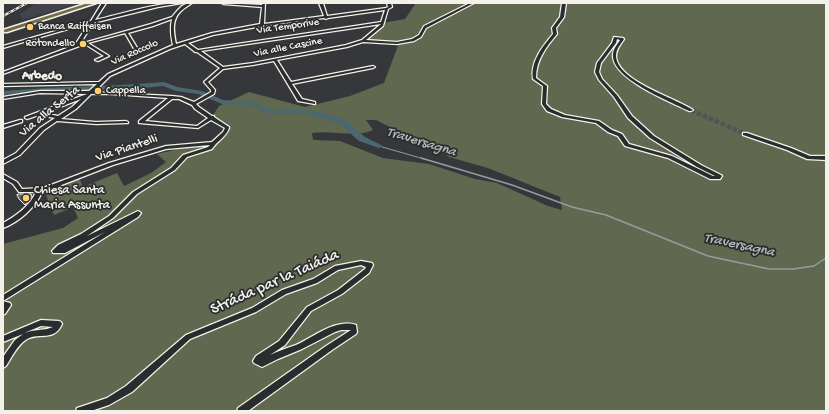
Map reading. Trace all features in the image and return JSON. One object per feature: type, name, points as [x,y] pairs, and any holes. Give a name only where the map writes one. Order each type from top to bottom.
[{"type":"main road","points":[[5,29],[84,3]]},
{"type":"main road","points":[[5,29],[88,3]]},
{"type":"main road","points":[[5,29],[18,27],[93,3]]},
{"type":"street","points":[[77,45],[104,3]]},
{"type":"street","points":[[3,47],[91,22],[158,6],[180,3]]},
{"type":"street","points":[[3,73],[77,45],[172,18],[179,10],[190,3]]},
{"type":"street","points":[[223,3],[264,4],[262,25]]},
{"type":"street","points":[[321,3],[326,18]]},
{"type":"street","name":"Via alle Cascine","points":[[222,68],[275,60],[347,46],[362,41],[378,29],[387,9],[390,7],[389,3]]},
{"type":"street","points":[[362,41],[396,43],[413,40],[420,36],[425,27],[472,3]]},
{"type":"street","points":[[564,3],[562,17],[554,28],[555,34],[540,53],[534,70],[534,78],[545,86],[544,104],[546,108],[560,115],[594,120],[610,131],[620,135],[627,145],[670,157],[712,178],[718,178],[719,176],[716,173],[699,166],[652,137],[630,117],[616,96],[600,79],[597,72],[599,63],[614,43],[615,38],[622,38],[616,48],[615,56],[620,69],[648,89],[691,110]]},
{"type":"street","name":"Via Roccolo","points":[[91,94],[112,73],[173,47],[186,44],[209,35],[262,25],[387,9]]},
{"type":"street","points":[[172,18],[173,47]]},
{"type":"street","name":"Via Temporive","points":[[196,51],[382,23]]},
{"type":"street","points":[[126,32],[137,51]]},
{"type":"street","points":[[85,43],[107,56],[97,60]]},
{"type":"street","points":[[186,44],[222,68],[206,82],[213,90],[213,93],[194,104]]},
{"type":"street","points":[[275,60],[300,100],[313,103]]},
{"type":"street","points":[[290,83],[373,67]]},
{"type":"street","points":[[3,86],[100,84]]},
{"type":"street","points":[[3,98],[40,92],[172,97],[185,99],[194,104],[197,108],[227,128],[210,148],[194,152],[183,157],[173,168],[135,193],[111,217],[88,234],[60,247],[55,251],[63,251],[138,213],[136,216],[3,298]]},
{"type":"street","points":[[27,118],[91,94]]},
{"type":"street","name":"Via alla Serta","points":[[3,162],[18,154],[37,133],[74,108],[91,94]]},
{"type":"street","points":[[172,97],[141,122],[198,127],[212,118]]},
{"type":"street","points":[[62,104],[74,108]]},
{"type":"street","points":[[41,114],[58,119],[96,123],[126,122]]},
{"type":"street","points":[[3,127],[20,121]]},
{"type":"street","points":[[745,134],[786,148],[809,158],[826,158]]},
{"type":"street","name":"Via Piantelli","points":[[3,176],[15,183],[21,191],[42,190],[150,152],[175,146],[216,141]]},
{"type":"street","points":[[3,226],[24,211],[42,190]]},
{"type":"street","name":"Stráda par la Taiáda","points":[[80,411],[109,400],[129,389],[188,337],[254,310],[284,292],[314,282],[337,268],[361,263],[370,265],[368,271],[340,292],[309,309],[282,343],[258,358],[257,361],[262,363],[304,345],[321,335],[345,327],[354,327],[354,332],[328,348],[241,411]]},
{"type":"street","points":[[3,304],[8,305],[3,312]]},
{"type":"street","points":[[3,339],[36,324],[46,322],[59,324],[54,330],[31,334],[22,338],[3,364]]},
{"type":"shaded area","points":[[36,3],[81,3],[22,20],[20,14]]},
{"type":"green space","points":[[416,3],[826,3],[826,411],[3,411],[3,244],[63,228],[78,218],[73,207],[54,215],[44,190],[79,177],[83,187],[117,173],[124,186],[151,173],[166,162],[157,154],[213,143],[227,129],[212,117],[219,106],[249,92],[305,107],[350,96],[384,83],[399,43],[363,41],[378,29],[382,23],[405,19]],"holes":[[[366,120],[376,120],[428,144],[449,157],[488,168],[560,197],[562,210],[548,206],[497,183],[475,179],[429,164],[383,158],[340,141],[313,140],[312,133],[328,132],[352,134],[367,132],[373,130]]]},
{"type":"building","name":"Chiesa Santa Maria Assunta","points":[[31,194],[32,196],[25,205],[17,195]]},
{"type":"waterway","name":"Traversagna","points":[[3,93],[43,89],[132,87],[164,84],[176,89],[200,92],[222,102],[252,103],[266,111],[308,112],[325,116],[344,123],[362,139],[379,146]]},
{"type":"waterway","name":"Traversagna","points":[[379,146],[424,159]]},
{"type":"waterway","name":"Traversagna","points":[[421,158],[512,185],[572,207],[606,215],[708,256],[769,269],[793,269],[814,266],[826,258]]},
{"type":"tunnel","points":[[691,110],[745,134]]},
{"type":"railway","points":[[3,16],[27,3]]},
{"type":"place","name":"Banca Raiffeisen","points":[[30,27]]},
{"type":"place","name":"Rotondello","points":[[83,44]]},
{"type":"place","name":"Cappella","points":[[98,91]]},
{"type":"place","name":"Chiesa Santa Maria Assunta","points":[[26,198]]},
{"type":"district","name":"Arbedo","points":[[42,77]]}]
